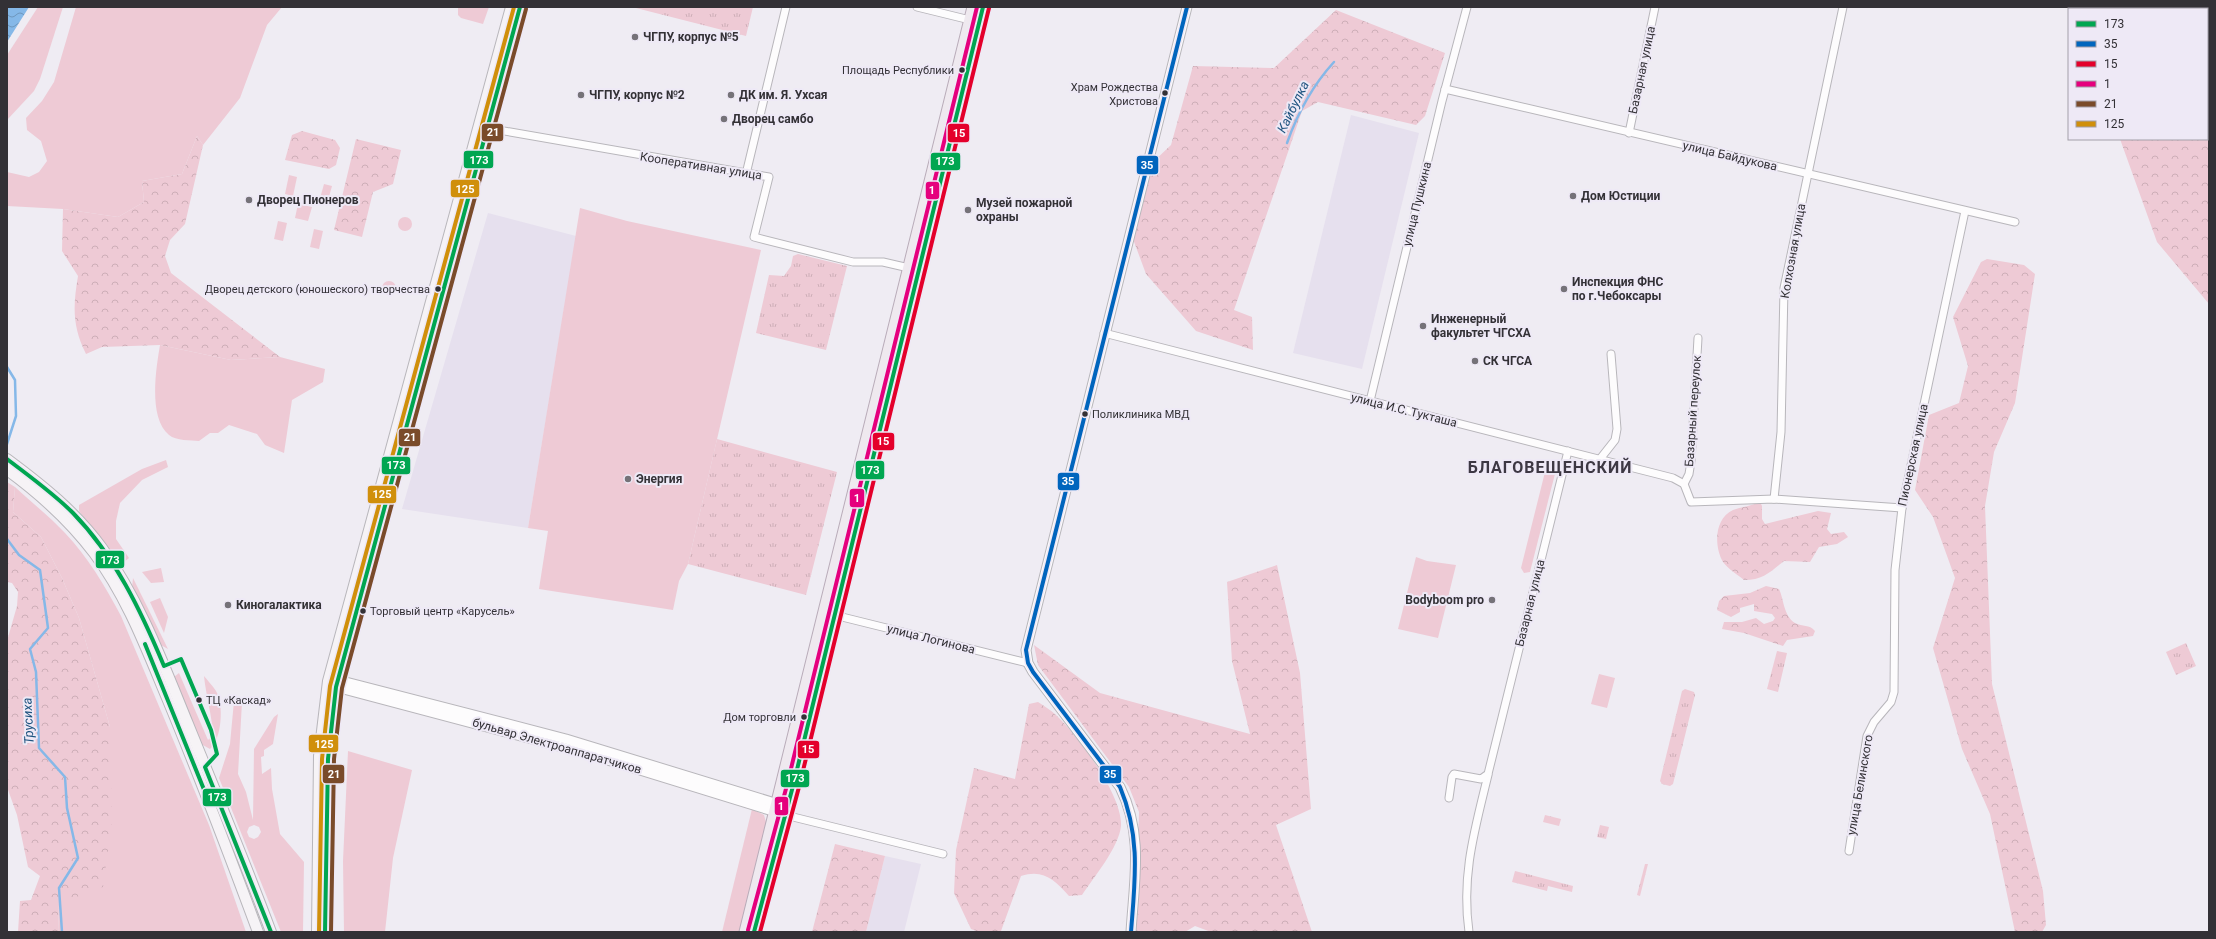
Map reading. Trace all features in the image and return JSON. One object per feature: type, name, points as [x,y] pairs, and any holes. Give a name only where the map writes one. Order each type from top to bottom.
[{"type":"main road","points":[[317,932],[319,756],[334,683],[508,34],[511,7]]},
{"type":"main road","points":[[508,34],[520,7]]},
{"type":"main road","points":[[914,269],[974,7]]},
{"type":"main road","points":[[745,932],[780,810],[830,614],[914,269],[983,7]]},
{"type":"main road","points":[[7,459],[32,483],[95,554],[127,605],[198,773],[258,932]]},
{"type":"main road","points":[[7,470],[32,483],[60,501],[81,521],[102,547],[136,602],[206,767],[271,932]]},
{"type":"main road","points":[[325,932],[328,759],[334,683]]},
{"type":"main road","points":[[754,932],[780,810]]},
{"type":"street","points":[[746,174],[786,7]]},
{"type":"street","points":[[917,7],[970,20]]},
{"type":"street","points":[[1131,932],[1136,837],[1128,802],[1120,787],[1042,687],[1028,663],[1026,650],[1027,638],[1187,7]]},
{"type":"street","name":"улица Пушкина","points":[[1370,402],[1445,89],[1467,7]]},
{"type":"street","name":"Базарная улица","points":[[1629,133],[1656,7]]},
{"type":"street","name":"Колхозная улица","points":[[1774,499],[1781,432],[1784,288],[1843,7]]},
{"type":"street","name":"улица Байдукова","points":[[1445,89],[2014,222]]},
{"type":"street","name":"Кооперативная улица","points":[[483,127],[769,177],[754,237],[853,262],[883,262],[914,269]]},
{"type":"street","name":"Пионерская улица","points":[[1891,702],[1894,692],[1895,570],[1902,508],[1965,211]]},
{"type":"street","name":"улица И.С. Тукташа","points":[[1104,333],[1673,478],[1684,484]]},
{"type":"street","name":"Базарный переулок","points":[[1684,484],[1689,474],[1691,461],[1698,338]]},
{"type":"street","points":[[1600,459],[1615,440],[1617,429],[1612,354]]},
{"type":"street","name":"Базарная улица","points":[[1469,932],[1466,890],[1469,855],[1568,451]]},
{"type":"street","points":[[1684,484],[1691,502],[1774,499],[1902,508]]},
{"type":"street","name":"улица Логинова","points":[[830,614],[1028,663]]},
{"type":"street","name":"бульвар Электроаппаратчиков","points":[[334,683],[585,753],[780,810]]},
{"type":"street","name":"улица Белинского","points":[[1849,851],[1867,736],[1874,722],[1891,702]]},
{"type":"street","points":[[1449,798],[1452,777],[1454,774],[1481,779],[1488,774]]},
{"type":"street","points":[[780,810],[943,854]]},
{"type":"shaded area","points":[[1351,115],[1419,133],[1362,369],[1293,353]]},
{"type":"shaded area","points":[[488,213],[576,236],[528,528],[402,509]]},
{"type":"shaded area","points":[[885,856],[921,864],[904,932],[866,932]]},
{"type":"green space","points":[[38,7],[63,7],[40,79],[34,91],[7,120],[7,55]]},
{"type":"green space","points":[[76,7],[282,7],[267,25],[240,98],[203,145],[197,136],[182,174],[142,181],[144,202],[118,217],[63,209],[7,206],[7,172],[29,177],[39,172],[47,161],[41,141],[27,130],[26,118],[42,101],[54,82]]},
{"type":"green space","points":[[458,7],[489,7],[483,24],[461,18],[458,15]]},
{"type":"green space","points":[[632,7],[753,7],[746,36]]},
{"type":"green space","points":[[1336,10],[1445,53],[1425,116],[1416,125],[1318,102],[1302,111],[1234,310],[1252,317],[1253,350],[1196,331],[1146,274],[1133,239],[1152,163],[1171,145],[1193,66],[1274,68]]},
{"type":"green space","points":[[2209,24],[2209,304],[2157,242],[2120,140],[2208,140]]},
{"type":"green space","points":[[302,131],[335,140],[340,148],[336,165],[329,169],[285,160],[292,135]]},
{"type":"green space","points":[[197,136],[203,145],[185,224],[170,240],[165,256],[171,273],[280,357],[231,360],[160,345],[102,347],[86,354],[78,334],[75,316],[75,297],[78,276],[62,251],[63,209],[118,217],[144,202],[142,181],[182,174]]},
{"type":"green space","points":[[356,139],[401,150],[393,184],[373,192],[362,237],[334,230]]},
{"type":"green space","points":[[289,175],[297,177],[293,196],[285,194]]},
{"type":"green space","points":[[324,184],[332,186],[327,204],[319,202]]},
{"type":"green space","points":[[298,204],[312,207],[308,221],[295,218]]},
{"type":"green space","points":[[580,208],[627,221],[761,250],[688,564],[679,581],[673,610],[539,589],[548,531],[528,528]]},
{"type":"green space","points":[[405,217],[410,219],[412,224],[410,229],[405,231],[400,229],[398,224],[400,219]]},
{"type":"green space","points":[[278,221],[287,223],[283,241],[274,239]]},
{"type":"green space","points":[[314,229],[323,231],[319,249],[310,247]]},
{"type":"green space","points":[[798,254],[847,266],[826,350],[756,333],[769,275],[784,276],[791,266],[793,256]]},
{"type":"green space","points":[[1987,259],[2024,265],[2035,274],[2015,403],[1994,452],[1985,506],[1992,684],[2043,891],[2046,925],[2042,932],[2015,932],[1990,814],[1962,749],[1933,648],[1955,578],[1933,517],[1915,490],[1929,415],[1959,403],[1968,366],[1953,317],[1981,262]]},
{"type":"green space","points":[[386,281],[392,281],[396,285],[396,291],[392,295],[386,295],[382,291],[382,285]]},
{"type":"green space","points":[[160,345],[231,360],[280,357],[325,369],[323,382],[292,400],[284,453],[265,445],[257,434],[229,425],[218,433],[210,433],[199,441],[179,439],[169,435],[162,427],[158,417],[155,393]]},
{"type":"green space","points":[[717,439],[837,472],[806,595],[688,564]]},
{"type":"green space","points":[[166,460],[168,467],[142,480],[120,503],[116,521],[116,539],[129,558],[124,562],[115,560],[79,511],[79,505],[142,469]]},
{"type":"green space","points":[[1548,460],[1553,461],[1557,466],[1530,572],[1524,573],[1521,568]]},
{"type":"green space","points":[[7,482],[15,487],[13,512],[41,537],[62,578],[79,618],[110,727],[112,822],[103,887],[58,904],[59,932],[18,932],[20,901],[31,900],[40,876],[28,867],[17,815],[7,787],[7,641],[17,606],[18,592],[12,583],[7,582]]},
{"type":"green space","points":[[15,487],[53,521],[73,542],[96,572],[121,616],[209,825],[246,932],[59,932],[58,904],[110,727],[79,618],[62,578],[41,537],[13,512]]},
{"type":"green space","points":[[1760,502],[1762,506],[1762,519],[1765,524],[1818,511],[1831,513],[1827,529],[1831,534],[1844,532],[1848,537],[1837,544],[1819,547],[1810,562],[1784,561],[1761,577],[1751,580],[1744,580],[1725,565],[1720,556],[1717,541],[1719,526],[1727,514],[1733,510]]},
{"type":"green space","points":[[1416,557],[1427,561],[1456,565],[1438,638],[1398,629]]},
{"type":"green space","points":[[1277,565],[1300,673],[1311,809],[1276,825],[1312,932],[1211,932],[1195,926],[1185,932],[1135,932],[1139,812],[1129,787],[1038,665],[1034,645],[1100,693],[1250,734],[1232,661],[1227,582]]},
{"type":"green space","points":[[161,568],[164,582],[151,583],[142,572]]},
{"type":"green space","points":[[133,578],[168,649],[159,644],[132,588]]},
{"type":"green space","points":[[1766,586],[1779,589],[1788,616],[1795,623],[1808,626],[1813,629],[1815,631],[1813,636],[1787,640],[1783,646],[1744,633],[1722,629],[1724,622],[1742,622],[1756,618],[1764,624],[1773,621],[1775,618],[1772,614],[1754,611],[1754,604],[1740,608],[1740,612],[1731,617],[1717,610],[1719,601],[1724,596],[1750,593]]},
{"type":"green space","points":[[160,598],[168,617],[164,633],[150,602]]},
{"type":"green space","points":[[2186,643],[2196,666],[2176,675],[2166,652]]},
{"type":"green space","points":[[1777,651],[1787,653],[1778,692],[1767,689]]},
{"type":"green space","points":[[179,673],[208,740],[213,735],[204,676],[219,697],[221,712],[219,730],[217,738],[210,749],[201,744],[174,677]]},
{"type":"green space","points":[[1599,674],[1615,678],[1607,708],[1591,704]]},
{"type":"green space","points":[[1685,689],[1694,692],[1695,695],[1673,784],[1670,786],[1662,784],[1660,781],[1682,691]]},
{"type":"green space","points":[[234,701],[242,702],[238,774],[246,792],[253,820],[254,749],[274,717],[278,714],[273,744],[264,750],[264,756],[261,757],[262,774],[271,768],[272,789],[280,834],[304,862],[303,932],[281,932],[219,778],[230,744]],"holes":[[[254,825],[259,827],[261,832],[258,837],[254,839],[249,837],[247,832],[249,827]]]},
{"type":"green space","points":[[1038,702],[1054,713],[1065,724],[1097,766],[1115,798],[1120,813],[1121,826],[1119,834],[1116,843],[1105,862],[1082,895],[1069,896],[1048,877],[1042,875],[1029,874],[1021,876],[1001,931],[979,932],[971,929],[954,893],[956,850],[974,768],[1015,779],[1029,704]]},
{"type":"green space","points":[[348,751],[412,770],[393,858],[385,932],[344,932],[343,861]]},
{"type":"green space","points":[[752,809],[764,815],[767,826],[740,932],[722,932]]},
{"type":"green space","points":[[1545,815],[1561,819],[1559,826],[1543,822]]},
{"type":"green space","points":[[1600,825],[1609,827],[1606,839],[1597,837]]},
{"type":"green space","points":[[835,844],[885,856],[866,932],[812,932]]},
{"type":"green space","points":[[1645,864],[1648,864],[1640,896],[1637,895]]},
{"type":"green space","points":[[1515,871],[1573,886],[1572,892],[1548,886],[1547,891],[1512,882]]},
{"type":"water","points":[[7,7],[29,7],[7,42]]},
{"type":"waterway","name":"Кайбулка","points":[[1287,143],[1306,100],[1319,80],[1334,62]]},
{"type":"waterway","name":"Трусиха","points":[[7,367],[15,380],[16,416],[7,444]]},
{"type":"waterway","name":"Трусиха","points":[[7,539],[19,555],[40,570],[48,628],[30,649],[36,672],[39,748],[65,777],[67,808],[78,858],[59,888],[62,932]]},
{"type":"transit line","name":"125","points":[[319,932],[322,759],[330,686],[514,7]]},
{"type":"transit line","name":"173","points":[[325,932],[328,759],[336,687],[520,7]]},
{"type":"transit line","name":"1","points":[[748,930],[787,785],[977,7]]},
{"type":"transit line","name":"173","points":[[754,932],[793,786],[983,7]]},
{"type":"transit line","name":"35","points":[[1131,932],[1135,859],[1134,841],[1127,805],[1120,787],[1033,672],[1028,663],[1026,650],[1187,7]]},
{"type":"transit line","name":"15","points":[[760,932],[799,787],[989,8]]},
{"type":"transit line","name":"21","points":[[331,932],[334,759],[342,688],[526,9]]},
{"type":"transit line","name":"173","points":[[7,459],[41,485],[73,513],[102,547],[126,585],[164,666],[181,659],[211,730],[217,754],[205,767],[271,932]]},
{"type":"transit line","name":"173","points":[[145,644],[207,797]]},
{"type":"place","name":"ЧГПУ, корпус №5","points":[[635,37]]},
{"type":"place","name":"Площадь Республики","points":[[962,70]]},
{"type":"place","name":"Храм Рождества Христова","points":[[1165,93]]},
{"type":"place","name":"ЧГПУ, корпус №2","points":[[581,95]]},
{"type":"place","name":"ДК им. Я. Ухсая","points":[[731,95]]},
{"type":"place","name":"Дворец самбо","points":[[724,119]]},
{"type":"place","name":"Дом Юстиции","points":[[1573,196]]},
{"type":"place","name":"Дворец Пионеров","points":[[249,200]]},
{"type":"place","name":"Музей пожарной охраны","points":[[968,210]]},
{"type":"place","name":"Дворец детского (юношеского) творчества","points":[[438,289]]},
{"type":"place","name":"Инспекция ФНС по г.Чебоксары","points":[[1564,289]]},
{"type":"place","name":"Инженерный факультет ЧГСХА","points":[[1423,326]]},
{"type":"place","name":"СК ЧГСА","points":[[1475,361]]},
{"type":"place","name":"Поликлиника МВД","points":[[1085,414]]},
{"type":"place","name":"Энергия","points":[[628,479]]},
{"type":"place","name":"Bodyboom pro","points":[[1492,600]]},
{"type":"place","name":"Киногалактика","points":[[228,605]]},
{"type":"place","name":"Торговый центр «Карусель»","points":[[363,611]]},
{"type":"place","name":"ТЦ «Каскад»","points":[[199,700]]},
{"type":"place","name":"Дом торговли","points":[[804,717]]},
{"type":"district","name":"БЛАГОВЕЩЕНСКИЙ","points":[[1550,467]]}]
